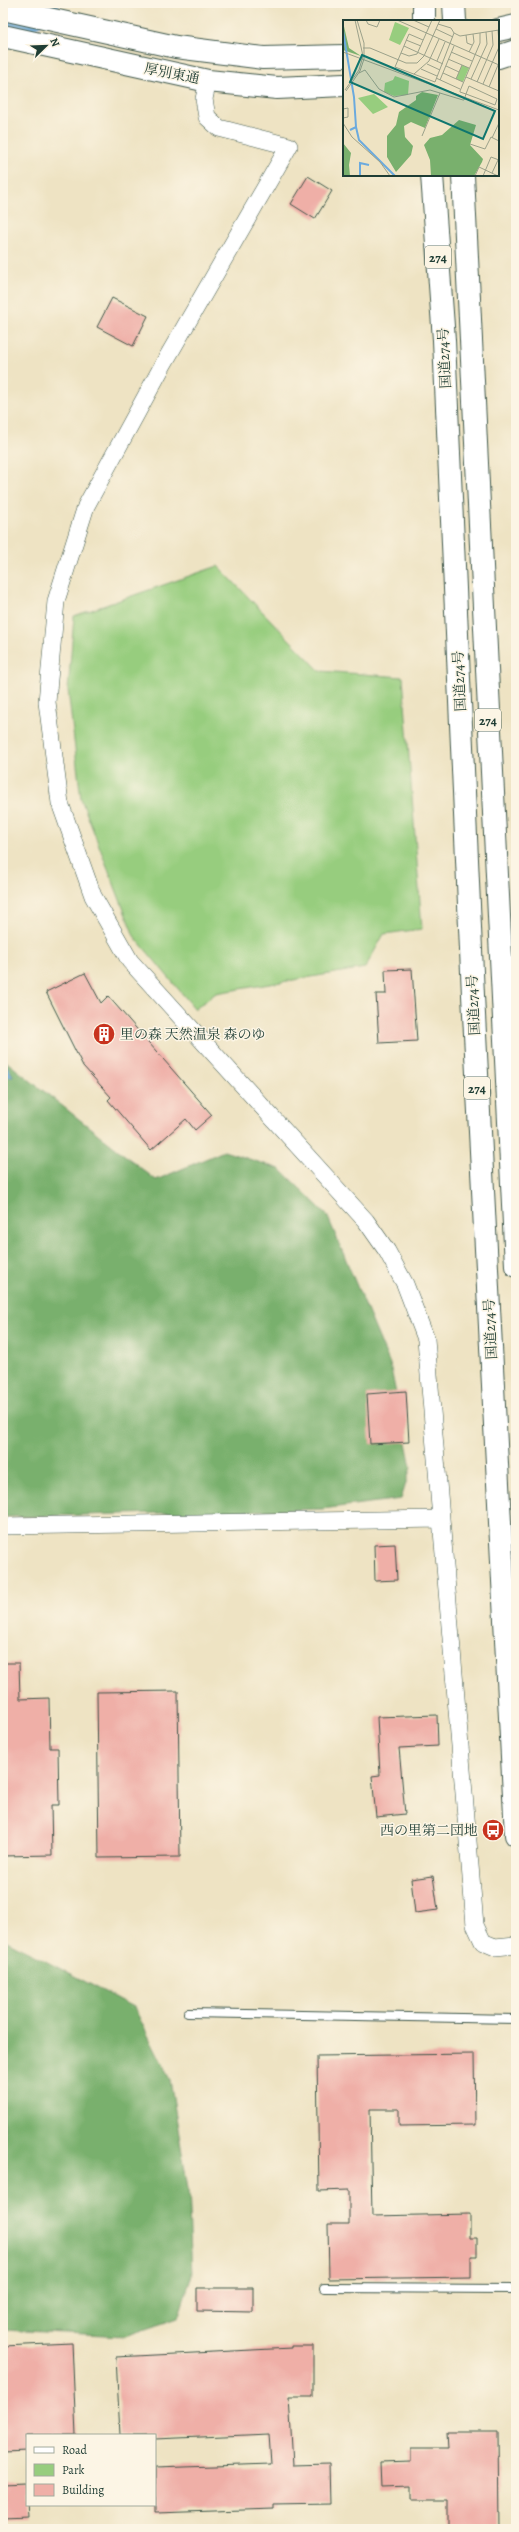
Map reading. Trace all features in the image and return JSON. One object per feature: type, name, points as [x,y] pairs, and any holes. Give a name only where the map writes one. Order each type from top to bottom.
[{"type":"main road","points":[[424,3],[424,20]]},
{"type":"main road","points":[[454,3],[455,20]]},
{"type":"main road","name":"厚別東通","points":[[3,9],[92,30],[176,47],[263,58],[343,56]]},
{"type":"main road","points":[[499,30],[516,26]]},
{"type":"main road","name":"厚別東通","points":[[3,36],[208,81],[277,88],[343,85]]},
{"type":"main road","points":[[499,57],[516,51]]},
{"type":"main road","name":"国道274号","points":[[432,176],[444,348],[473,994],[516,1835]]},
{"type":"main road","name":"国道274号","points":[[463,176],[516,1266]]},
{"type":"street","points":[[208,81],[204,99],[207,117],[219,128],[289,146],[164,363],[86,506],[56,601],[47,702],[60,803],[93,896],[130,961],[366,1221],[387,1251],[402,1277],[426,1339],[475,1925],[483,1942],[495,1947],[516,1945]]},
{"type":"street","points":[[3,1526],[441,1519]]},
{"type":"lane","points":[[188,2012],[516,2019]]},
{"type":"lane","points":[[324,2288],[516,2289]]},
{"type":"green space","points":[[218,566],[320,671],[403,677],[422,929],[384,934],[365,968],[216,993],[195,1009],[134,936],[81,799],[68,690],[74,616]]},
{"type":"green space","points":[[3,1059],[156,1180],[224,1151],[280,1169],[327,1215],[390,1364],[411,1467],[401,1499],[322,1509],[3,1517]]},
{"type":"green space","points":[[3,1939],[134,2007],[170,2080],[188,2189],[192,2275],[178,2318],[125,2336],[3,2330]]},
{"type":"water","points":[[3,1059],[13,1076],[3,1077]]},
{"type":"building","points":[[308,176],[332,191],[315,219],[291,204]]},
{"type":"building","points":[[112,298],[148,316],[133,346],[97,327]]},
{"type":"building","points":[[412,969],[417,1041],[379,1043],[376,994],[386,994],[385,970]]},
{"type":"building","name":"里の森 天然温泉 森のゆ","points":[[85,973],[101,1003],[108,996],[212,1115],[195,1130],[186,1119],[151,1150],[108,1100],[111,1097],[83,1066],[46,992]]},
{"type":"building","points":[[406,1391],[409,1442],[370,1444],[367,1394]]},
{"type":"building","points":[[395,1544],[397,1580],[375,1581],[374,1545]]},
{"type":"building","points":[[3,1663],[19,1663],[20,1699],[49,1698],[50,1748],[58,1748],[59,1805],[51,1805],[52,1855],[3,1856]]},
{"type":"building","points":[[178,1691],[180,1857],[99,1858],[97,1692]]},
{"type":"building","points":[[437,1715],[438,1746],[399,1748],[405,1814],[376,1817],[372,1776],[380,1775],[377,1717]]},
{"type":"building","points":[[433,1876],[438,1910],[415,1913],[411,1879]]},
{"type":"building","points":[[474,2054],[475,2125],[399,2126],[399,2109],[370,2109],[372,2216],[470,2214],[470,2238],[477,2238],[477,2256],[471,2256],[471,2277],[329,2279],[328,2224],[349,2224],[349,2190],[319,2191],[317,2056]]},
{"type":"building","points":[[197,2288],[253,2288],[253,2312],[197,2311]]},
{"type":"building","points":[[72,2343],[76,2434],[26,2434],[26,2451],[3,2452],[3,2346]]},
{"type":"building","points":[[291,2346],[313,2346],[313,2397],[289,2397],[293,2465],[329,2464],[330,2504],[274,2505],[274,2509],[155,2513],[156,2468],[271,2464],[269,2434],[156,2439],[156,2434],[120,2434],[116,2357],[291,2348]]},
{"type":"building","points":[[447,2432],[498,2432],[499,2529],[448,2529],[448,2500],[411,2500],[411,2487],[381,2488],[380,2462],[411,2461],[411,2449],[448,2449]]},
{"type":"building","points":[[26,2483],[26,2506],[27,2506],[28,2518],[3,2519],[3,2484]]},
{"type":"waterway","points":[[3,32],[43,3]]},
{"type":"place","name":"里の森 天然温泉 森のゆ","points":[[104,1034]]},
{"type":"place","name":"西の里第二団地","points":[[493,1830]]}]
